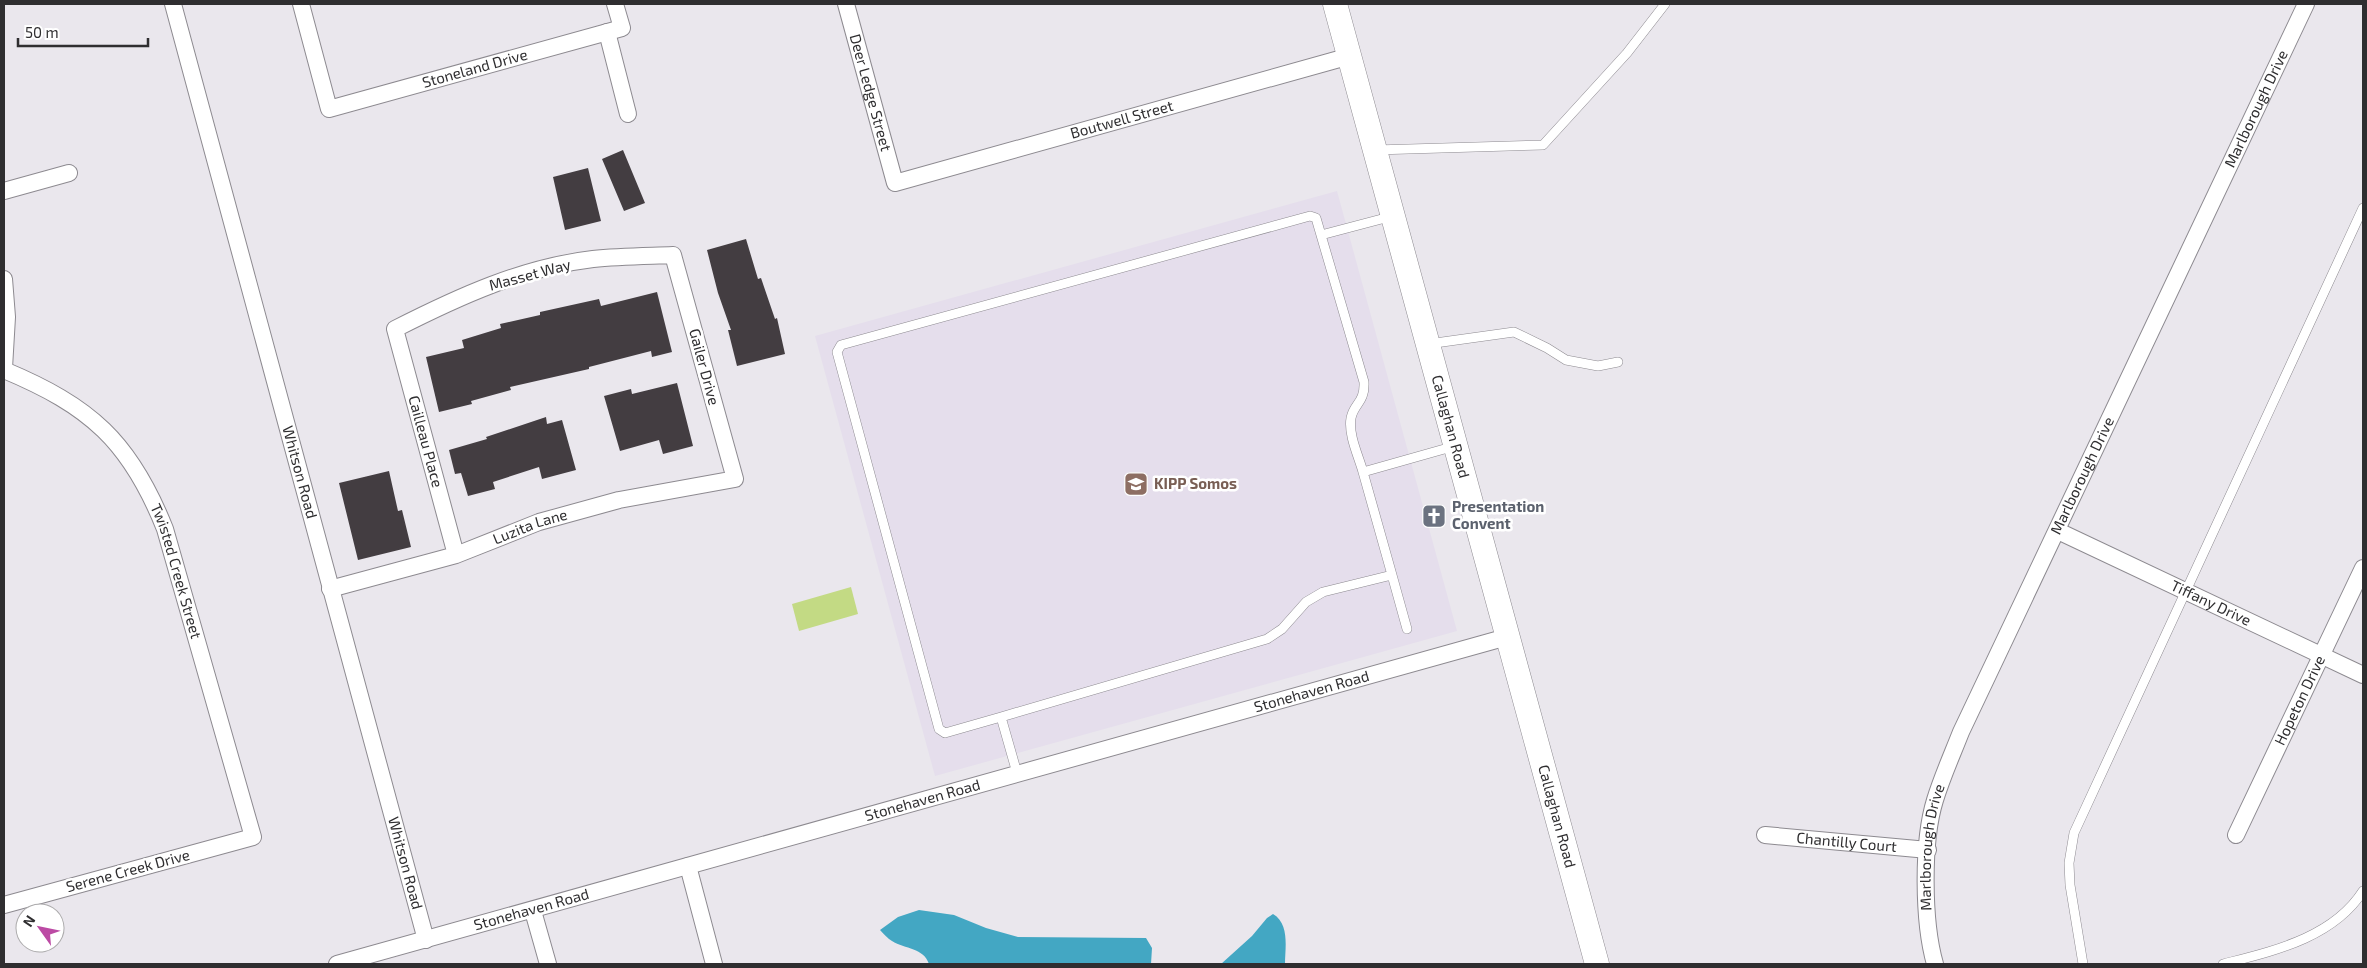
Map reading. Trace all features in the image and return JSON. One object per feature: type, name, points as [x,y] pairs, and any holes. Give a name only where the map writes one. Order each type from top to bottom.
[{"type":"main road","name":"Callaghan Road","points":[[1335,4],[1597,964]]},
{"type":"street","name":"Whitson Road","points":[[173,4],[426,940]]},
{"type":"street","name":"Stoneland Drive","points":[[301,4],[329,109],[614,30]]},
{"type":"street","points":[[615,4],[614,30],[628,114]]},
{"type":"street","name":"Deer Ledge Street","points":[[846,4],[896,183]]},
{"type":"street","name":"Marlborough Drive","points":[[1934,964],[1927,920],[1928,850],[1934,802],[1961,732],[2306,4]]},
{"type":"street","name":"Boutwell Street","points":[[896,183],[1350,56]]},
{"type":"street","points":[[4,191],[69,173]]},
{"type":"street","name":"Masset Way","points":[[395,328],[483,288],[539,269],[592,259],[673,255]]},
{"type":"street","name":"Gailer Drive","points":[[673,255],[735,479]]},
{"type":"street","points":[[4,280],[7,317],[4,369]]},
{"type":"street","name":"Cailleau Place","points":[[395,328],[456,555]]},
{"type":"street","name":"Twisted Creek Street","points":[[4,369],[50,392],[91,418],[126,453],[152,495],[165,528],[253,837]]},
{"type":"street","name":"Luzita Lane","points":[[330,589],[456,555],[539,522],[619,500],[735,479]]},
{"type":"street","name":"Tiffany Drive","points":[[2058,530],[2363,675]]},
{"type":"street","name":"Hopeton Drive","points":[[2236,835],[2363,568]]},
{"type":"street","name":"Stonehaven Road","points":[[337,964],[533,911],[1017,773],[1507,637]]},
{"type":"street","name":"Chantilly Court","points":[[1765,835],[1928,850]]},
{"type":"street","name":"Serene Creek Drive","points":[[4,905],[253,837]]},
{"type":"street","points":[[688,866],[714,964]]},
{"type":"street","points":[[533,911],[548,964]]},
{"type":"lane","points":[[1375,150],[1543,145],[1627,53],[1665,4]]},
{"type":"lane","points":[[2083,964],[2069,878],[2069,864],[2074,833],[2363,208]]},
{"type":"lane","points":[[1392,575],[1323,592],[1306,602],[1282,629],[1266,639],[945,733],[939,729],[836,352],[841,345],[1310,216],[1316,218],[1364,382],[1364,395],[1351,418],[1352,432],[1363,472],[1392,575],[1407,629]]},
{"type":"lane","points":[[1321,235],[1393,216]]},
{"type":"lane","points":[[1428,344],[1514,332],[1547,348],[1566,360],[1598,366],[1618,362]]},
{"type":"lane","points":[[1363,472],[1455,446]]},
{"type":"lane","points":[[1000,717],[1017,773]]},
{"type":"lane","points":[[2223,964],[2295,944],[2338,917],[2354,903],[2363,890]]},
{"type":"shaded area","name":"KIPP Somos","points":[[1337,191],[1457,631],[935,776],[815,336]]},
{"type":"green space","points":[[851,587],[858,614],[799,631],[792,604]]},
{"type":"water","points":[[919,910],[954,915],[986,928],[1018,937],[1146,938],[1152,948],[1151,964],[929,964],[927,959],[919,952],[897,944],[880,930],[898,917]]},
{"type":"water","points":[[1273,914],[1278,918],[1284,930],[1286,944],[1285,964],[1221,964],[1252,936],[1267,918]]},
{"type":"building","points":[[623,150],[645,203],[624,211],[602,159]]},
{"type":"building","points":[[588,168],[601,221],[565,230],[553,177]]},
{"type":"building","points":[[746,239],[758,279],[761,278],[775,319],[777,318],[785,354],[737,366],[728,330],[731,330],[718,293],[707,250]]},
{"type":"building","points":[[657,292],[672,352],[652,357],[651,351],[589,367],[589,369],[510,387],[511,390],[471,401],[472,404],[439,412],[426,357],[464,348],[462,340],[501,328],[500,324],[540,315],[540,312],[599,299],[601,306]]},
{"type":"building","points":[[677,383],[693,446],[663,454],[659,440],[620,451],[604,396],[631,389],[632,394]]},
{"type":"building","points":[[546,417],[547,424],[562,420],[576,470],[542,479],[539,467],[493,482],[495,489],[468,496],[461,473],[455,474],[449,450],[487,439],[486,437]]},
{"type":"building","points":[[389,471],[398,511],[402,510],[411,547],[358,560],[339,483]]},
{"type":"place","name":"KIPP Somos","points":[[1136,484]]},
{"type":"place","name":"Presentation Convent","points":[[1434,516]]}]
